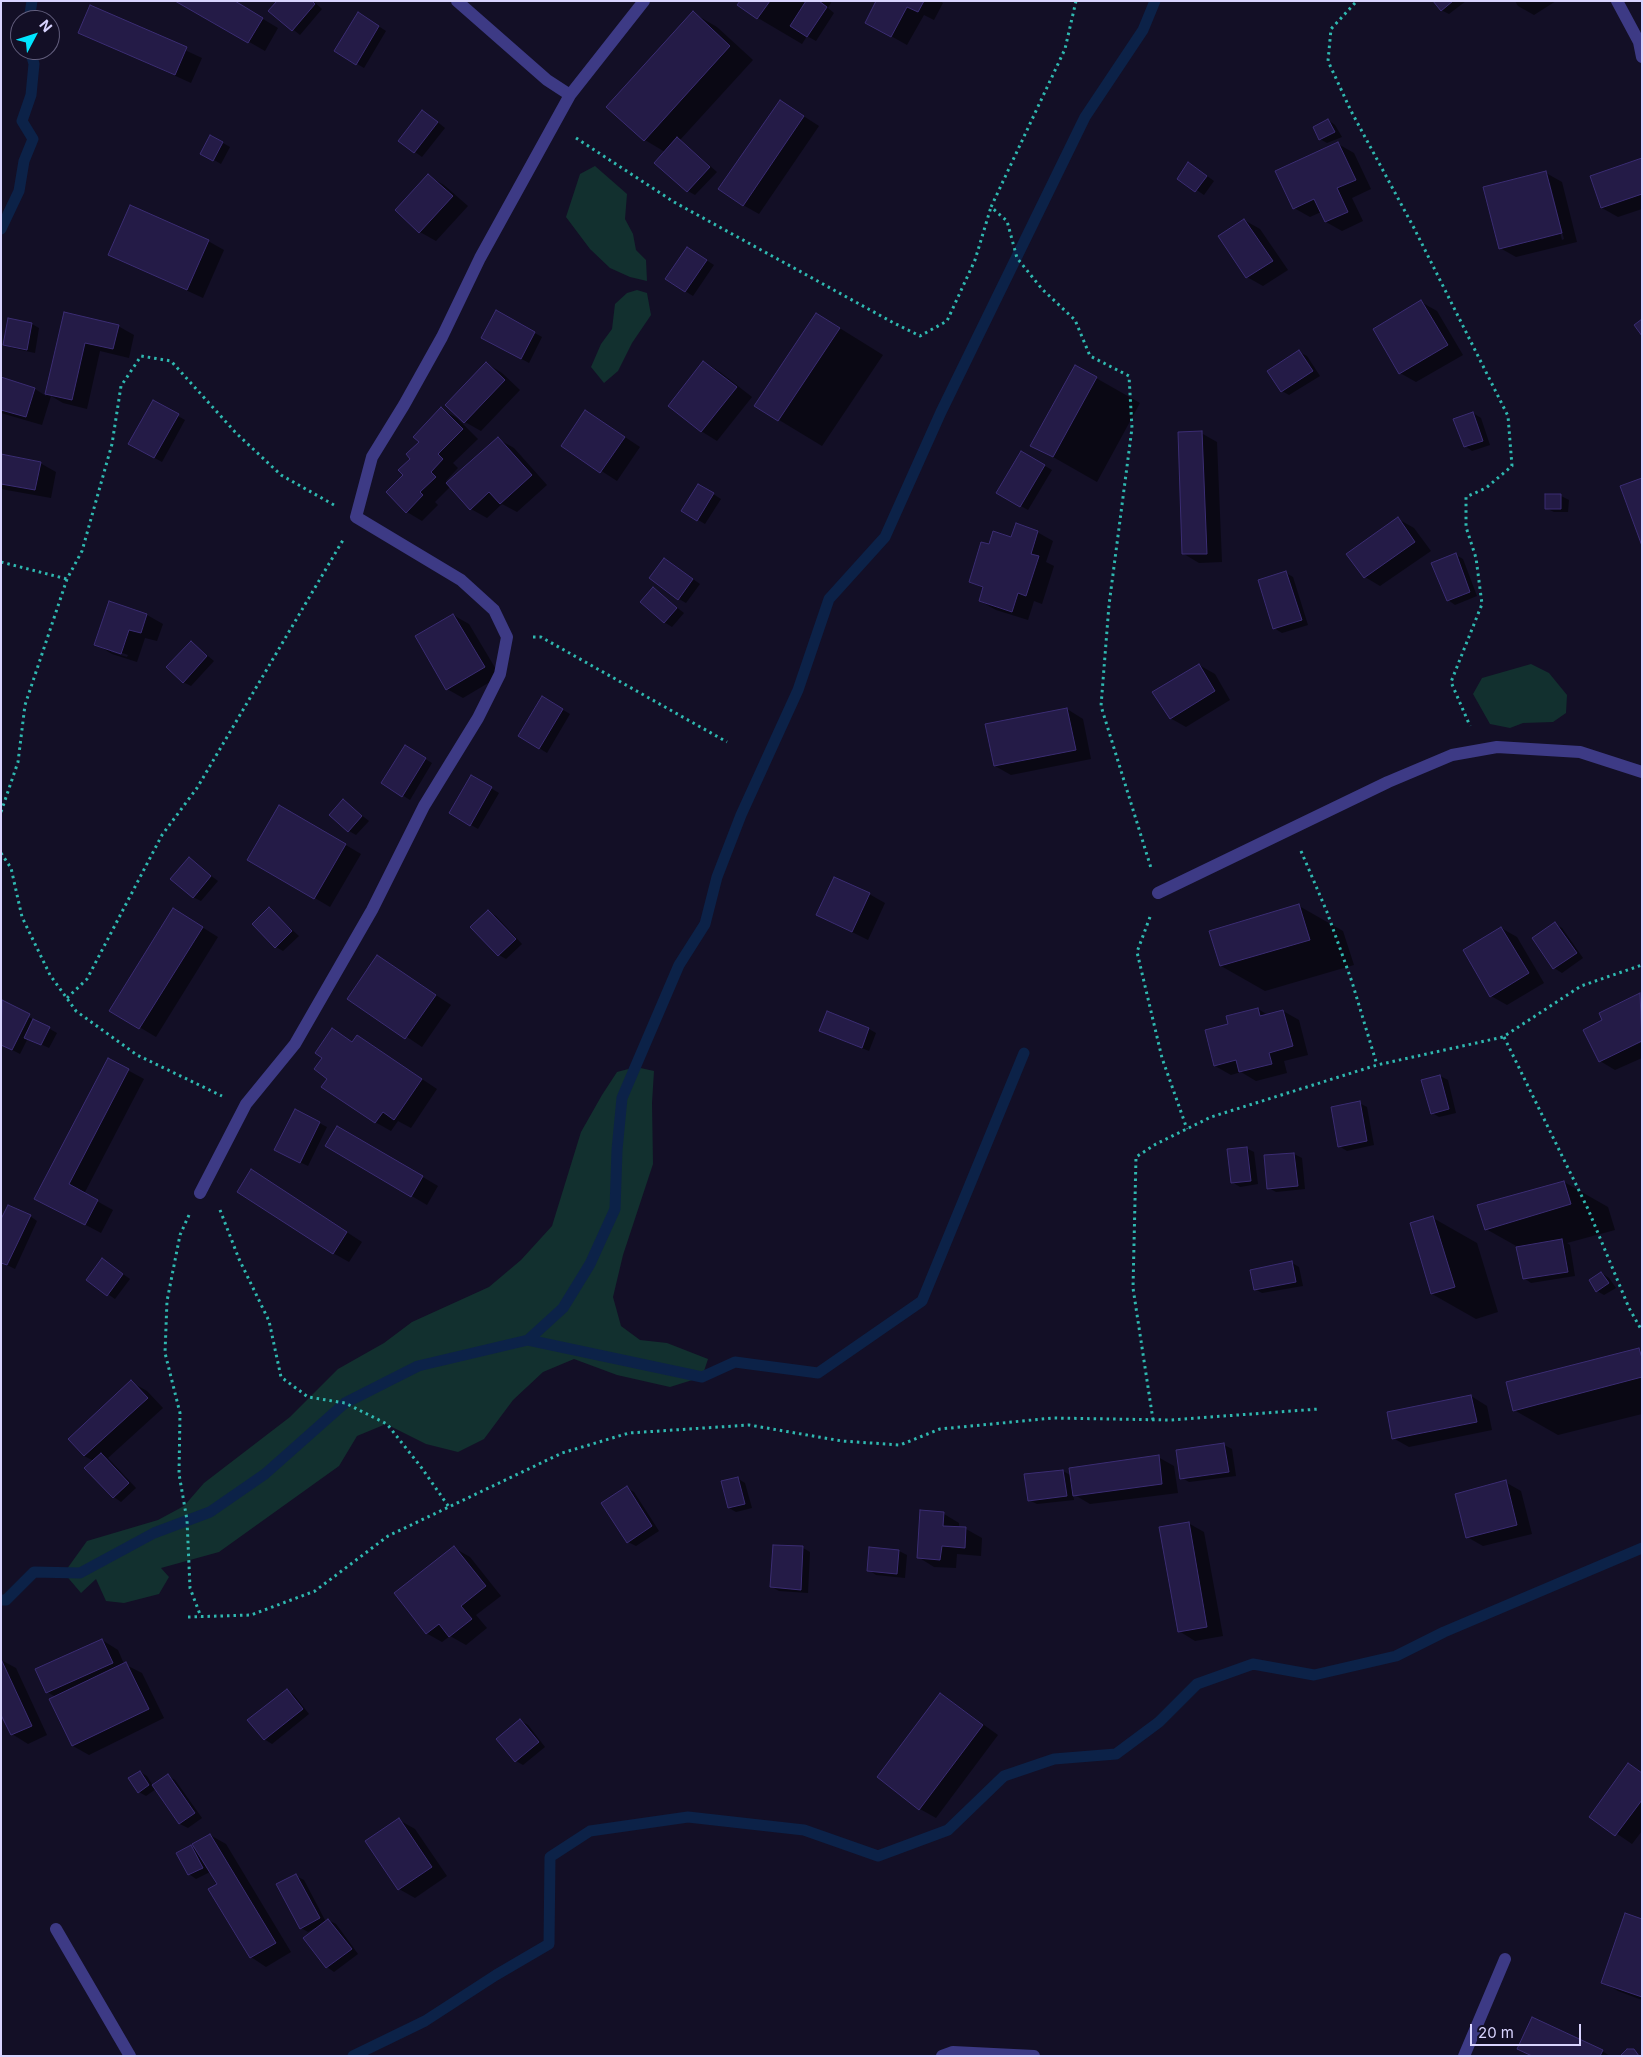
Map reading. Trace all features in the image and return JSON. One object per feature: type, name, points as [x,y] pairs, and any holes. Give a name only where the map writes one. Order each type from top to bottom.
[{"type":"street","points":[[457,1],[547,80],[570,95]]},
{"type":"street","points":[[200,1193],[246,1104],[295,1044],[372,910],[424,806],[478,718],[500,674],[507,637],[494,610],[460,580],[356,517],[372,457],[437,346],[480,258],[570,95],[644,1]]},
{"type":"street","points":[[1617,1],[1639,42],[1642,58]]},
{"type":"street","points":[[1158,893],[1388,782],[1452,754],[1497,747],[1580,752],[1642,772]]},
{"type":"street","points":[[56,1929],[130,2056]]},
{"type":"street","points":[[1464,2056],[1505,1959]]},
{"type":"street","points":[[942,2056],[954,2052],[1034,2056]]},
{"type":"path","points":[[554,124],[674,202],[920,336],[947,321],[976,260],[991,207],[1065,49],[1076,1]]},
{"type":"path","points":[[1354,3],[1331,29],[1328,61],[1351,111],[1418,236],[1508,416],[1512,466],[1486,488],[1466,497],[1466,527],[1476,558],[1482,604],[1451,682],[1474,734],[1477,750]]},
{"type":"path","points":[[991,207],[1007,221],[1017,258],[1042,289],[1075,320],[1090,356],[1129,376],[1132,428],[1109,605],[1102,706],[1158,893],[1137,952],[1162,1058],[1187,1129]]},
{"type":"path","points":[[1,812],[18,762],[25,705],[67,579],[82,550],[112,444],[121,386],[141,356],[171,360],[236,433],[281,475],[356,517],[197,788],[162,835],[87,978],[67,998]]},
{"type":"path","points":[[1,562],[67,579]]},
{"type":"path","points":[[507,637],[541,637],[727,742]]},
{"type":"path","points":[[1291,829],[1336,938],[1377,1065]]},
{"type":"path","points":[[1,853],[11,868],[22,917],[50,974],[76,1011],[137,1055],[209,1091],[246,1104]]},
{"type":"path","points":[[1153,1420],[1133,1288],[1136,1157],[1211,1117],[1377,1065],[1504,1037],[1582,986],[1642,965]]},
{"type":"path","points":[[1504,1037],[1588,1209],[1629,1308],[1642,1331]]},
{"type":"path","points":[[201,1617],[190,1588],[187,1520],[179,1474],[180,1413],[165,1353],[167,1301],[180,1235],[200,1193],[219,1206],[238,1259],[269,1321],[281,1377],[308,1397],[345,1402],[387,1424],[421,1466],[448,1507]]},
{"type":"path","points":[[188,1617],[251,1615],[316,1591],[388,1536],[562,1453],[629,1433],[749,1425],[842,1441],[900,1444],[940,1430],[1053,1418],[1153,1420],[1319,1409]]},
{"type":"green space","points":[[595,166],[627,194],[625,219],[633,234],[636,250],[646,260],[647,281],[630,277],[610,268],[590,249],[566,217],[580,174]]},
{"type":"green space","points":[[637,290],[647,293],[651,315],[632,343],[618,371],[604,383],[591,367],[601,344],[612,329],[615,304],[627,293]]},
{"type":"green space","points":[[1531,664],[1549,673],[1567,695],[1566,713],[1553,722],[1523,723],[1510,728],[1490,724],[1473,694],[1482,678]]},
{"type":"green space","points":[[636,1067],[654,1071],[652,1103],[653,1164],[623,1255],[613,1297],[621,1326],[640,1340],[667,1343],[708,1359],[702,1377],[670,1387],[617,1375],[574,1359],[543,1372],[513,1400],[484,1439],[458,1452],[426,1444],[386,1424],[357,1436],[339,1466],[219,1552],[161,1568],[169,1577],[159,1594],[124,1603],[106,1601],[96,1579],[81,1593],[64,1573],[87,1541],[158,1520],[184,1506],[204,1483],[290,1417],[338,1369],[384,1343],[412,1322],[489,1287],[521,1260],[552,1226],[581,1132],[602,1095],[617,1072]]},
{"type":"building","points":[[175,1],[235,1],[263,18],[248,43]]},
{"type":"building","points":[[277,1],[312,1],[315,4],[292,31],[268,11]]},
{"type":"building","points":[[740,1],[770,1],[757,19],[737,5]]},
{"type":"building","points":[[806,1],[819,1],[827,7],[807,37],[790,26]]},
{"type":"building","points":[[876,1],[924,1],[918,12],[907,7],[891,37],[865,23]]},
{"type":"building","points":[[1433,1],[1453,1],[1441,11]]},
{"type":"building","points":[[90,5],[187,47],[175,75],[78,33]]},
{"type":"building","points":[[693,11],[730,46],[644,141],[606,107]]},
{"type":"building","points":[[358,12],[379,26],[356,65],[334,51]]},
{"type":"building","points":[[780,100],[804,116],[743,206],[718,189]]},
{"type":"building","points":[[422,110],[438,122],[414,153],[398,141]]},
{"type":"building","points":[[1328,119],[1335,132],[1319,140],[1313,127]]},
{"type":"building","points":[[210,135],[223,142],[213,161],[200,154]]},
{"type":"building","points":[[677,137],[710,167],[687,192],[654,163]]},
{"type":"building","points":[[1338,142],[1356,180],[1337,188],[1348,212],[1325,222],[1314,199],[1293,209],[1275,171]]},
{"type":"building","points":[[1642,158],[1642,194],[1601,208],[1590,176]]},
{"type":"building","points":[[1188,162],[1207,176],[1195,192],[1177,179]]},
{"type":"building","points":[[1546,171],[1562,233],[1499,249],[1483,187]]},
{"type":"building","points":[[428,174],[453,196],[419,233],[395,210]]},
{"type":"building","points":[[130,205],[209,240],[187,290],[108,255]]},
{"type":"building","points":[[1244,219],[1273,261],[1246,278],[1218,236]]},
{"type":"building","points":[[687,247],[707,260],[685,292],[665,279]]},
{"type":"building","points":[[1421,300],[1448,345],[1399,374],[1373,329]]},
{"type":"building","points":[[496,310],[535,332],[521,359],[481,338]]},
{"type":"building","points":[[64,312],[119,325],[113,349],[85,343],[72,400],[45,394]]},
{"type":"building","points":[[816,313],[840,328],[778,421],[754,406]]},
{"type":"building","points":[[8,318],[32,323],[27,350],[3,345]]},
{"type":"building","points":[[1642,319],[1642,336],[1634,325]]},
{"type":"building","points":[[1299,350],[1313,371],[1281,392],[1267,371]]},
{"type":"building","points":[[703,361],[737,387],[701,432],[668,406]]},
{"type":"building","points":[[486,362],[505,380],[464,423],[445,405]]},
{"type":"building","points":[[1075,365],[1097,377],[1053,457],[1030,446]]},
{"type":"building","points":[[1,377],[35,388],[26,417],[1,410]]},
{"type":"building","points":[[153,400],[179,414],[154,458],[128,444]]},
{"type":"building","points":[[441,407],[463,429],[438,454],[443,459],[431,472],[436,477],[420,492],[423,495],[406,513],[386,492],[403,475],[398,470],[410,459],[406,454],[419,442],[413,437]]},
{"type":"building","points":[[585,410],[625,437],[600,473],[561,446]]},
{"type":"building","points":[[1473,412],[1483,441],[1464,447],[1453,419]]},
{"type":"building","points":[[1202,431],[1207,554],[1182,554],[1178,432]]},
{"type":"building","points":[[498,437],[532,475],[500,504],[489,492],[470,510],[446,483]]},
{"type":"building","points":[[1021,451],[1045,465],[1020,507],[996,493]]},
{"type":"building","points":[[1,454],[41,462],[35,490],[1,484]]},
{"type":"building","points":[[1642,478],[1642,546],[1620,486]]},
{"type":"building","points":[[698,484],[714,493],[697,521],[681,511]]},
{"type":"building","points":[[1545,494],[1561,494],[1561,509],[1545,509]]},
{"type":"building","points":[[1398,517],[1415,542],[1364,578],[1346,554]]},
{"type":"building","points":[[1016,523],[1038,531],[1031,554],[1039,556],[1026,596],[1018,593],[1012,612],[979,601],[983,587],[969,582],[981,542],[989,544],[993,531],[1011,537]]},
{"type":"building","points":[[1456,553],[1470,592],[1447,601],[1431,563]]},
{"type":"building","points":[[664,558],[693,579],[678,600],[649,578]]},
{"type":"building","points":[[1286,571],[1302,620],[1273,629],[1258,580]]},
{"type":"building","points":[[653,587],[677,608],[664,623],[640,602]]},
{"type":"building","points":[[109,601],[147,614],[141,633],[129,630],[121,654],[94,645]]},
{"type":"building","points":[[453,614],[485,667],[446,690],[415,636]]},
{"type":"building","points":[[191,641],[207,656],[183,683],[166,667]]},
{"type":"building","points":[[1199,664],[1215,691],[1170,719],[1152,692]]},
{"type":"building","points":[[542,696],[563,709],[539,749],[518,736]]},
{"type":"building","points":[[1067,708],[1076,750],[994,766],[985,724]]},
{"type":"building","points":[[405,745],[426,758],[402,797],[381,783]]},
{"type":"building","points":[[471,775],[492,787],[470,826],[449,813]]},
{"type":"building","points":[[343,799],[362,816],[348,832],[329,815]]},
{"type":"building","points":[[279,805],[346,844],[314,899],[247,860]]},
{"type":"building","points":[[189,857],[211,876],[193,898],[170,879]]},
{"type":"building","points":[[834,877],[870,893],[852,932],[816,915]]},
{"type":"building","points":[[1299,904],[1310,940],[1220,966],[1209,931]]},
{"type":"building","points":[[269,907],[292,931],[275,948],[252,924]]},
{"type":"building","points":[[173,908],[203,927],[139,1029],[109,1011]]},
{"type":"building","points":[[488,910],[516,939],[498,956],[470,927]]},
{"type":"building","points":[[1555,922],[1577,953],[1553,969],[1532,938]]},
{"type":"building","points":[[1501,927],[1529,973],[1490,997],[1463,950]]},
{"type":"building","points":[[377,955],[436,995],[405,1039],[347,999]]},
{"type":"building","points":[[1640,993],[1642,1041],[1599,1062],[1583,1030],[1602,1020],[1599,1013]]},
{"type":"building","points":[[2,1000],[30,1014],[12,1050],[1,1045]]},
{"type":"building","points":[[1258,1008],[1260,1016],[1283,1010],[1293,1046],[1269,1053],[1272,1064],[1239,1072],[1236,1060],[1214,1066],[1205,1030],[1228,1024],[1226,1016]]},
{"type":"building","points":[[827,1011],[869,1028],[862,1048],[819,1031]]},
{"type":"building","points":[[33,1019],[50,1027],[41,1045],[24,1038]]},
{"type":"building","points":[[332,1028],[352,1042],[357,1035],[422,1079],[394,1120],[383,1112],[375,1123],[321,1087],[327,1079],[314,1069],[322,1058],[315,1053]]},
{"type":"building","points":[[108,1058],[129,1069],[69,1184],[98,1200],[85,1225],[34,1199]]},
{"type":"building","points":[[1440,1075],[1449,1109],[1431,1114],[1421,1080]]},
{"type":"building","points":[[1360,1101],[1367,1141],[1338,1147],[1331,1107]]},
{"type":"building","points":[[295,1109],[320,1122],[300,1163],[274,1150]]},
{"type":"building","points":[[337,1126],[423,1176],[411,1197],[325,1146]]},
{"type":"building","points":[[1247,1147],[1251,1181],[1231,1183],[1227,1149]]},
{"type":"building","points":[[1294,1153],[1298,1186],[1267,1189],[1264,1155]]},
{"type":"building","points":[[251,1169],[347,1232],[333,1254],[237,1192]]},
{"type":"building","points":[[1564,1181],[1571,1204],[1485,1230],[1477,1205]]},
{"type":"building","points":[[8,1205],[31,1215],[7,1265],[1,1263],[1,1219]]},
{"type":"building","points":[[1433,1216],[1455,1287],[1431,1294],[1410,1223]]},
{"type":"building","points":[[1562,1239],[1568,1272],[1523,1279],[1516,1247]]},
{"type":"building","points":[[102,1258],[123,1274],[107,1296],[86,1280]]},
{"type":"building","points":[[1292,1261],[1296,1282],[1254,1290],[1250,1270]]},
{"type":"building","points":[[1601,1272],[1609,1283],[1596,1292],[1589,1280]]},
{"type":"building","points":[[1639,1348],[1642,1358],[1642,1377],[1513,1411],[1506,1382]]},
{"type":"building","points":[[131,1380],[148,1398],[84,1456],[68,1439]]},
{"type":"building","points":[[1471,1395],[1477,1422],[1392,1439],[1387,1412]]},
{"type":"building","points":[[1224,1443],[1229,1472],[1180,1479],[1176,1450]]},
{"type":"building","points":[[101,1453],[129,1483],[113,1498],[84,1468]]},
{"type":"building","points":[[1159,1455],[1162,1484],[1073,1496],[1069,1468]]},
{"type":"building","points":[[1063,1470],[1067,1496],[1028,1501],[1024,1474]]},
{"type":"building","points":[[738,1477],[745,1504],[728,1508],[721,1481]]},
{"type":"building","points":[[1506,1480],[1517,1525],[1466,1538],[1455,1494]]},
{"type":"building","points":[[627,1486],[652,1526],[627,1543],[601,1503]]},
{"type":"building","points":[[920,1510],[944,1512],[943,1526],[966,1527],[965,1548],[942,1546],[940,1560],[917,1558]]},
{"type":"building","points":[[1189,1522],[1207,1627],[1178,1632],[1159,1527]]},
{"type":"building","points":[[773,1545],[803,1546],[801,1590],[770,1587]]},
{"type":"building","points":[[454,1546],[486,1586],[461,1606],[472,1619],[449,1637],[439,1624],[426,1634],[394,1593]]},
{"type":"building","points":[[869,1547],[899,1550],[897,1574],[867,1571]]},
{"type":"building","points":[[102,1639],[113,1663],[46,1693],[35,1669]]},
{"type":"building","points":[[1,1659],[32,1726],[11,1735],[1,1715]]},
{"type":"building","points":[[126,1662],[149,1709],[72,1746],[49,1699]]},
{"type":"building","points":[[287,1689],[303,1709],[264,1740],[247,1720]]},
{"type":"building","points":[[940,1693],[983,1725],[919,1810],[877,1777]]},
{"type":"building","points":[[520,1719],[539,1742],[515,1762],[496,1739]]},
{"type":"building","points":[[1628,1763],[1642,1773],[1642,1800],[1615,1836],[1589,1817]]},
{"type":"building","points":[[140,1771],[149,1785],[138,1793],[128,1778]]},
{"type":"building","points":[[168,1774],[195,1813],[179,1824],[152,1785]]},
{"type":"building","points":[[399,1818],[432,1867],[398,1890],[365,1841]]},
{"type":"building","points":[[210,1834],[276,1943],[250,1958],[208,1889],[217,1884],[192,1844]]},
{"type":"building","points":[[191,1845],[203,1868],[188,1875],[176,1853]]},
{"type":"building","points":[[296,1874],[320,1918],[300,1929],[276,1884]]},
{"type":"building","points":[[1625,1913],[1642,1919],[1642,1997],[1601,1983]]},
{"type":"building","points":[[328,1919],[352,1949],[326,1968],[303,1938]]},
{"type":"building","points":[[1532,2017],[1603,2050],[1600,2056],[1532,2056],[1517,2049]]},
{"type":"building","points":[[1627,2049],[1634,2049],[1639,2056],[1620,2056]]},
{"type":"waterway","points":[[31,10],[32,1]]},
{"type":"waterway","points":[[1,1600],[6,1600],[34,1572],[80,1573],[154,1533],[210,1512],[265,1474],[345,1403],[418,1366],[528,1340],[563,1308],[590,1264],[615,1209],[617,1150],[622,1098],[679,965],[705,924],[717,877],[741,815],[798,690],[829,599],[885,537],[941,412],[1085,117],[1143,30],[1155,1]]},
{"type":"waterway","points":[[1,229],[19,191],[24,161],[33,139],[22,121],[31,95],[33,60]]},
{"type":"waterway","points":[[528,1340],[702,1377],[735,1362],[818,1373],[922,1301],[1024,1053]]},
{"type":"waterway","points":[[353,2056],[425,2021],[496,1975],[549,1944],[550,1857],[590,1831],[688,1817],[804,1830],[878,1856],[948,1830],[1004,1776],[1054,1759],[1116,1754],[1159,1722],[1197,1684],[1253,1664],[1314,1675],[1396,1656],[1444,1632],[1642,1548]]}]
